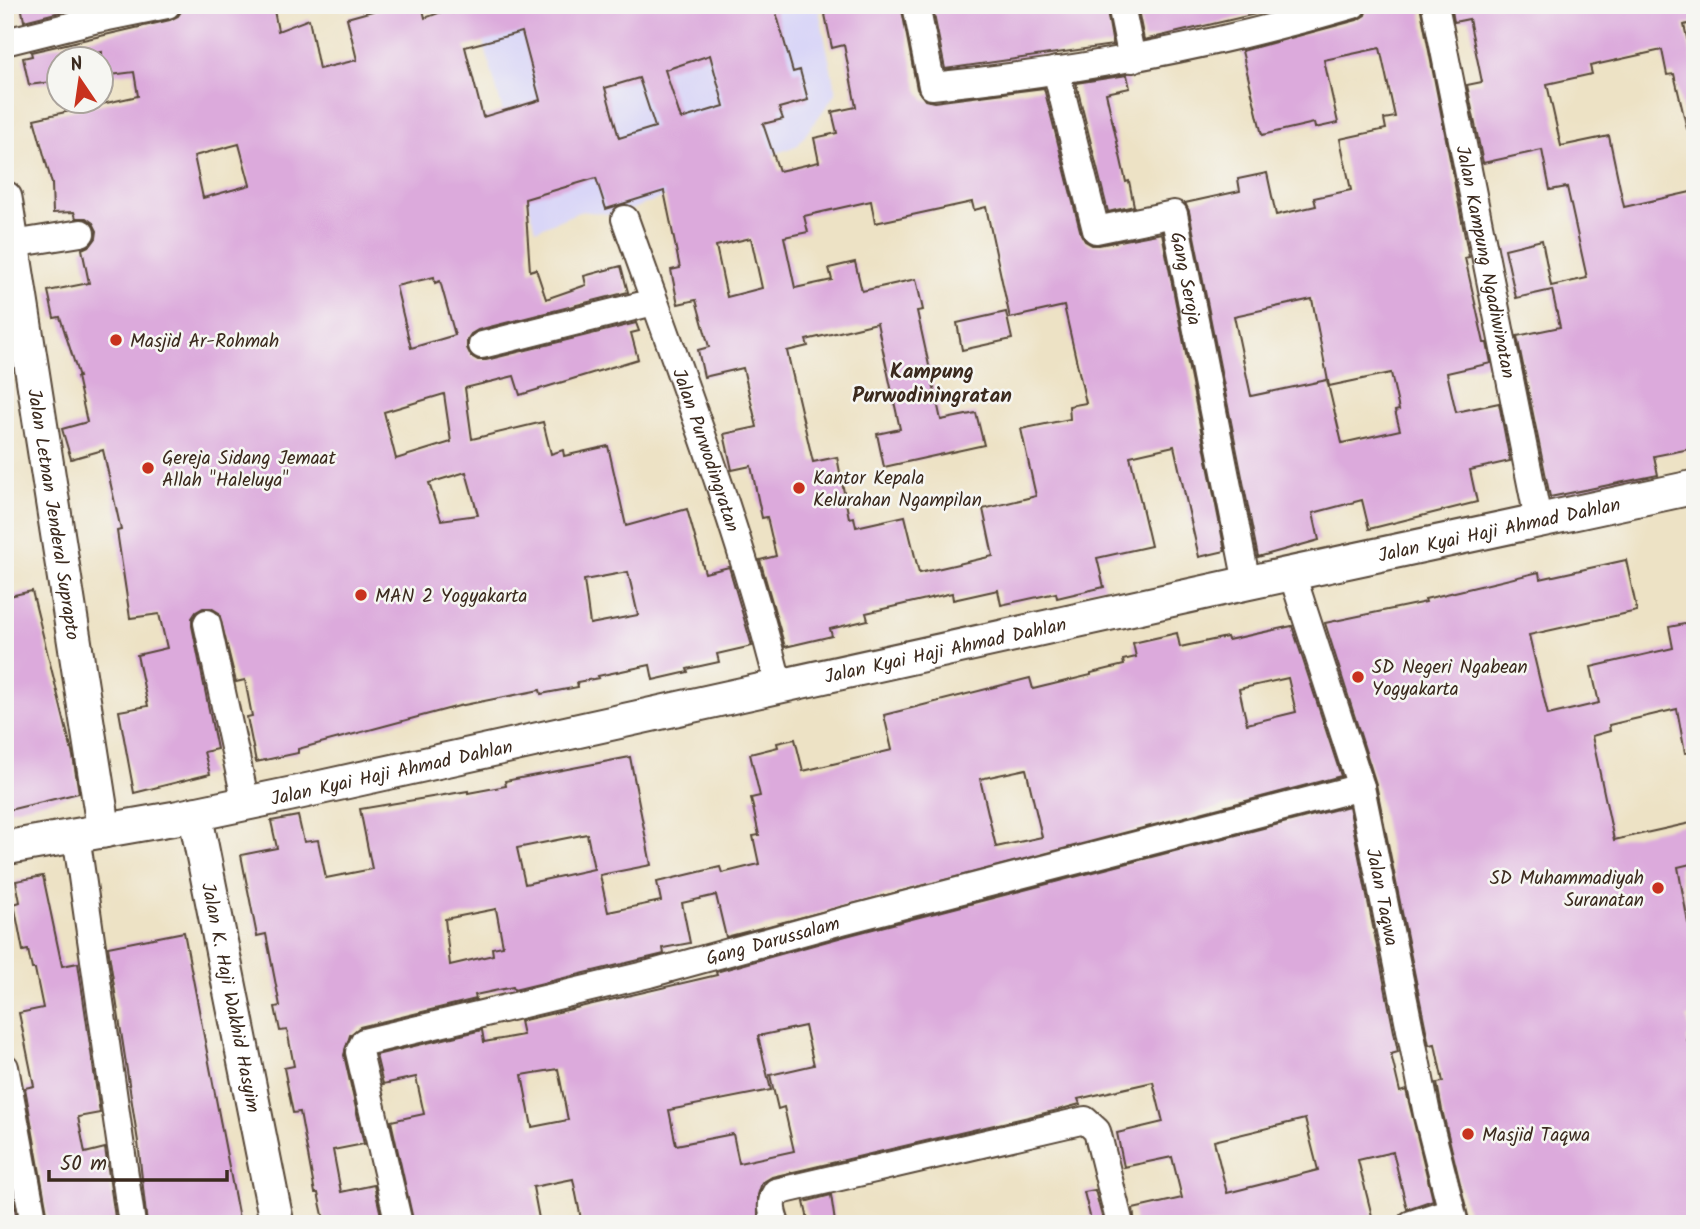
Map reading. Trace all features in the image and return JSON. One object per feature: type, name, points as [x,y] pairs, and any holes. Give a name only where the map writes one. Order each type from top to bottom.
[{"type":"main road","name":"Jalan Letnan Jenderal Suprapto","points":[[5,198],[13,244],[12,286],[90,833]]},
{"type":"main road","name":"Jalan Kyai Haji Ahmad Dahlan","points":[[5,848],[195,814],[1538,519],[1695,487]]},
{"type":"main road","name":"Jalan K. Haji Wakhid Hasyim","points":[[195,814],[277,1224]]},
{"type":"street","points":[[5,42],[167,5]]},
{"type":"street","points":[[916,5],[932,86],[1132,59],[1215,43],[1353,5]]},
{"type":"street","points":[[1121,5],[1132,59]]},
{"type":"street","name":"Jalan Kampung Ngadiwinatan","points":[[1435,5],[1538,519]]},
{"type":"street","name":"Gang Seroja","points":[[1056,70],[1096,230],[1174,214],[1247,583]]},
{"type":"street","name":"Jalan Purwodingratan","points":[[625,219],[759,608],[779,686]]},
{"type":"street","points":[[13,244],[81,233]]},
{"type":"street","points":[[482,345],[654,302]]},
{"type":"street","name":"Jalan Taqwa","points":[[1292,574],[1361,786],[1427,1114],[1453,1217]]},
{"type":"street","points":[[207,623],[246,803]]},
{"type":"street","name":"Gang Darussalam","points":[[399,1224],[359,1052],[364,1042],[649,974],[1361,786]]},
{"type":"street","points":[[90,833],[132,1224]]},
{"type":"street","points":[[5,1067],[34,1224]]},
{"type":"street","points":[[776,1224],[771,1209],[776,1192],[1085,1120],[1097,1130],[1120,1224]]},
{"type":"street","points":[[1411,1224],[1453,1217]]},
{"type":"shaded area","points":[[473,5],[818,5],[836,93],[798,145],[617,215],[581,211],[536,230]]},
{"type":"building","points":[[21,5],[88,5],[24,21]]},
{"type":"building","points":[[223,5],[273,5],[278,31],[309,19],[319,69],[357,60],[347,18],[394,5],[422,5],[425,18],[452,8],[453,13],[484,5],[558,5],[560,11],[579,5],[774,5],[793,72],[800,70],[808,100],[779,108],[783,119],[763,124],[779,171],[819,162],[814,138],[837,133],[832,112],[856,107],[844,45],[832,48],[823,5],[901,5],[917,89],[925,100],[934,102],[1044,88],[1085,241],[1099,245],[1162,233],[1225,551],[1199,557],[1174,446],[1130,456],[1151,546],[1097,558],[1104,587],[1057,598],[1056,593],[1001,605],[998,590],[953,600],[952,593],[866,613],[868,620],[830,629],[832,636],[785,647],[760,560],[776,556],[767,517],[762,518],[751,466],[732,470],[724,434],[757,427],[743,368],[704,377],[698,350],[709,347],[696,300],[678,304],[671,270],[680,268],[664,191],[606,209],[596,178],[525,199],[530,271],[536,269],[546,299],[586,285],[584,276],[621,266],[628,292],[478,330],[467,340],[467,348],[471,356],[486,360],[636,323],[639,331],[631,333],[638,359],[520,395],[514,376],[465,388],[472,439],[543,422],[551,454],[563,450],[564,456],[608,446],[626,526],[687,509],[705,573],[729,567],[752,646],[717,654],[719,662],[687,669],[688,672],[653,680],[650,665],[577,682],[578,687],[541,694],[540,690],[459,706],[298,749],[298,753],[256,762],[247,717],[252,716],[245,680],[236,682],[219,613],[211,608],[203,608],[192,618],[192,626],[217,749],[204,752],[210,774],[134,793],[119,711],[148,706],[137,655],[167,648],[159,614],[130,618],[117,531],[121,530],[103,450],[71,459],[62,429],[87,422],[79,377],[60,317],[54,318],[48,291],[89,283],[82,249],[91,245],[97,231],[93,223],[86,218],[76,218],[74,212],[53,213],[52,184],[34,119],[48,116],[116,116],[116,101],[138,96],[134,72],[116,74],[116,46],[57,46],[178,16],[182,10]],"holes":[[[522,32],[540,100],[483,117],[465,47]],[[710,55],[724,106],[681,119],[665,70]],[[639,78],[655,127],[619,138],[605,88]],[[239,144],[250,185],[203,198],[194,156]],[[871,201],[875,223],[972,202],[974,210],[986,207],[1010,318],[1064,306],[1086,403],[1069,406],[1070,419],[1021,429],[1036,496],[983,509],[993,556],[919,573],[905,516],[856,527],[854,517],[849,518],[837,457],[813,462],[787,351],[808,346],[806,340],[877,323],[900,429],[877,434],[884,467],[984,445],[976,413],[941,420],[917,311],[923,310],[916,279],[862,291],[855,262],[829,268],[832,280],[795,288],[784,237],[808,232],[804,216]],[[751,238],[762,288],[727,297],[716,246]],[[434,277],[435,283],[440,281],[455,335],[411,348],[396,286]],[[444,394],[451,442],[396,459],[384,412]],[[466,472],[478,515],[441,520],[429,483]],[[628,572],[638,615],[590,624],[584,580]]]},
{"type":"building","points":[[932,5],[1106,5],[1113,45],[945,69]]},
{"type":"building","points":[[1137,5],[1206,5],[1207,9],[1225,5],[1294,5],[1144,40]]},
{"type":"building","points":[[1368,5],[1420,5],[1469,257],[1465,258],[1491,363],[1447,373],[1456,412],[1499,403],[1510,461],[1470,470],[1477,502],[1369,529],[1362,500],[1313,513],[1319,540],[1258,557],[1189,211],[1185,203],[1240,191],[1238,179],[1267,173],[1276,215],[1316,206],[1314,198],[1351,190],[1340,139],[1386,129],[1384,119],[1395,117],[1380,48],[1324,60],[1338,123],[1315,128],[1314,123],[1262,135],[1242,51],[1357,20],[1365,15]],"holes":[[[1312,299],[1329,386],[1391,373],[1399,410],[1395,411],[1400,430],[1342,443],[1327,380],[1251,396],[1234,316]]]},
{"type":"building","points":[[1451,5],[1695,5],[1695,22],[1684,25],[1695,72],[1695,128],[1687,129],[1674,74],[1667,75],[1662,50],[1590,66],[1592,74],[1547,84],[1561,146],[1609,136],[1624,207],[1695,191],[1695,355],[1689,357],[1695,384],[1695,448],[1654,456],[1658,475],[1550,497],[1517,336],[1560,327],[1552,290],[1516,298],[1505,249],[1542,240],[1551,286],[1587,278],[1567,187],[1550,190],[1542,150],[1483,163],[1467,85],[1482,82],[1469,19],[1454,22]]},
{"type":"building","points":[[46,49],[46,83],[29,85],[23,58],[32,56],[31,52]]},
{"type":"building","points":[[1127,75],[1130,88],[1106,93],[1134,206],[1108,212],[1076,83]]},
{"type":"building","points":[[1006,312],[1012,339],[962,350],[957,323]]},
{"type":"building","points":[[1626,560],[1637,611],[1529,635],[1548,715],[1599,703],[1591,667],[1673,648],[1669,627],[1695,622],[1695,752],[1685,753],[1677,709],[1609,725],[1610,731],[1592,736],[1614,840],[1695,822],[1695,863],[1678,867],[1688,923],[1695,922],[1695,1016],[1687,1017],[1691,1037],[1687,1038],[1695,1071],[1695,1224],[1470,1224],[1442,1110],[1437,1083],[1443,1082],[1435,1044],[1429,1045],[1376,784],[1325,623],[1426,602],[1425,599],[1539,572],[1540,579]]},
{"type":"building","points":[[32,591],[73,756],[79,793],[5,811],[5,597]]},
{"type":"building","points":[[1292,626],[1341,776],[726,937],[716,895],[682,903],[690,943],[663,948],[664,954],[514,990],[513,987],[475,995],[476,999],[360,1027],[350,1035],[344,1055],[364,1144],[333,1150],[341,1192],[374,1185],[383,1224],[325,1224],[318,1193],[315,1193],[300,1112],[293,1113],[284,1068],[294,1066],[287,1030],[280,1031],[275,1007],[280,1006],[266,934],[257,936],[241,855],[277,848],[271,821],[298,816],[304,842],[318,840],[326,878],[372,869],[360,809],[506,786],[505,781],[630,757],[651,865],[600,875],[608,912],[661,901],[657,882],[720,867],[722,873],[759,864],[753,836],[759,835],[751,798],[760,796],[750,754],[778,747],[777,743],[795,739],[803,771],[892,750],[884,715],[1030,678],[1033,689],[1091,675],[1124,665],[1123,660],[1136,657],[1133,643],[1177,633],[1180,647],[1227,637],[1228,640]],"holes":[[[1288,678],[1296,712],[1247,724],[1239,689]],[[1026,769],[1042,837],[996,847],[980,779]],[[587,834],[594,869],[525,884],[517,848]],[[496,909],[503,946],[492,948],[493,955],[450,965],[445,919]]]},
{"type":"building","points":[[1349,806],[1398,1052],[1391,1054],[1400,1092],[1406,1090],[1433,1200],[1407,1209],[1393,1152],[1358,1160],[1374,1224],[1135,1224],[1133,1209],[1182,1198],[1172,1157],[1124,1167],[1117,1133],[1163,1122],[1153,1082],[1078,1099],[1080,1104],[1058,1110],[772,1177],[762,1183],[758,1195],[758,1220],[737,1224],[582,1224],[573,1179],[533,1187],[540,1224],[414,1224],[391,1121],[424,1114],[416,1077],[383,1084],[376,1055],[482,1030],[484,1042],[523,1035],[520,1021],[717,975],[716,972]],"holes":[[[805,1026],[814,1065],[770,1075],[778,1109],[784,1107],[794,1151],[739,1163],[733,1134],[676,1145],[669,1110],[771,1090],[758,1036]],[[558,1069],[568,1120],[532,1127],[522,1075]],[[1305,1119],[1318,1170],[1227,1193],[1214,1141]]]},
{"type":"building","points":[[43,876],[62,966],[78,963],[100,1113],[78,1117],[85,1153],[105,1148],[116,1224],[49,1224],[25,1088],[34,1086],[19,1013],[43,1008],[35,969],[32,969],[28,950],[23,951],[14,904],[20,902],[16,881]]},
{"type":"building","points":[[184,932],[240,1224],[147,1224],[138,1142],[108,947]]},
{"type":"building","points":[[5,1155],[18,1224],[5,1224]]},
{"type":"building","points":[[1095,1190],[1104,1224],[1092,1224],[1084,1192]]},
{"type":"building","points":[[831,1195],[835,1222],[809,1224],[804,1202]]},
{"type":"place","name":"Masjid Ar-Rohmah","points":[[116,340]]},
{"type":"place","name":"Gereja Sidang Jemaat Allah \"Haleluya\"","points":[[148,468]]},
{"type":"place","name":"Kantor Kepala Kelurahan Ngampilan","points":[[799,488]]},
{"type":"place","name":"MAN 2 Yogyakarta","points":[[361,595]]},
{"type":"place","name":"SD Negeri Ngabean Yogyakarta","points":[[1358,677]]},
{"type":"place","name":"SD Muhammadiyah Suranatan","points":[[1658,888]]},
{"type":"place","name":"Masjid Taqwa","points":[[1468,1134]]},
{"type":"district","name":"Kampung Purwodiningratan","points":[[932,383]]}]
